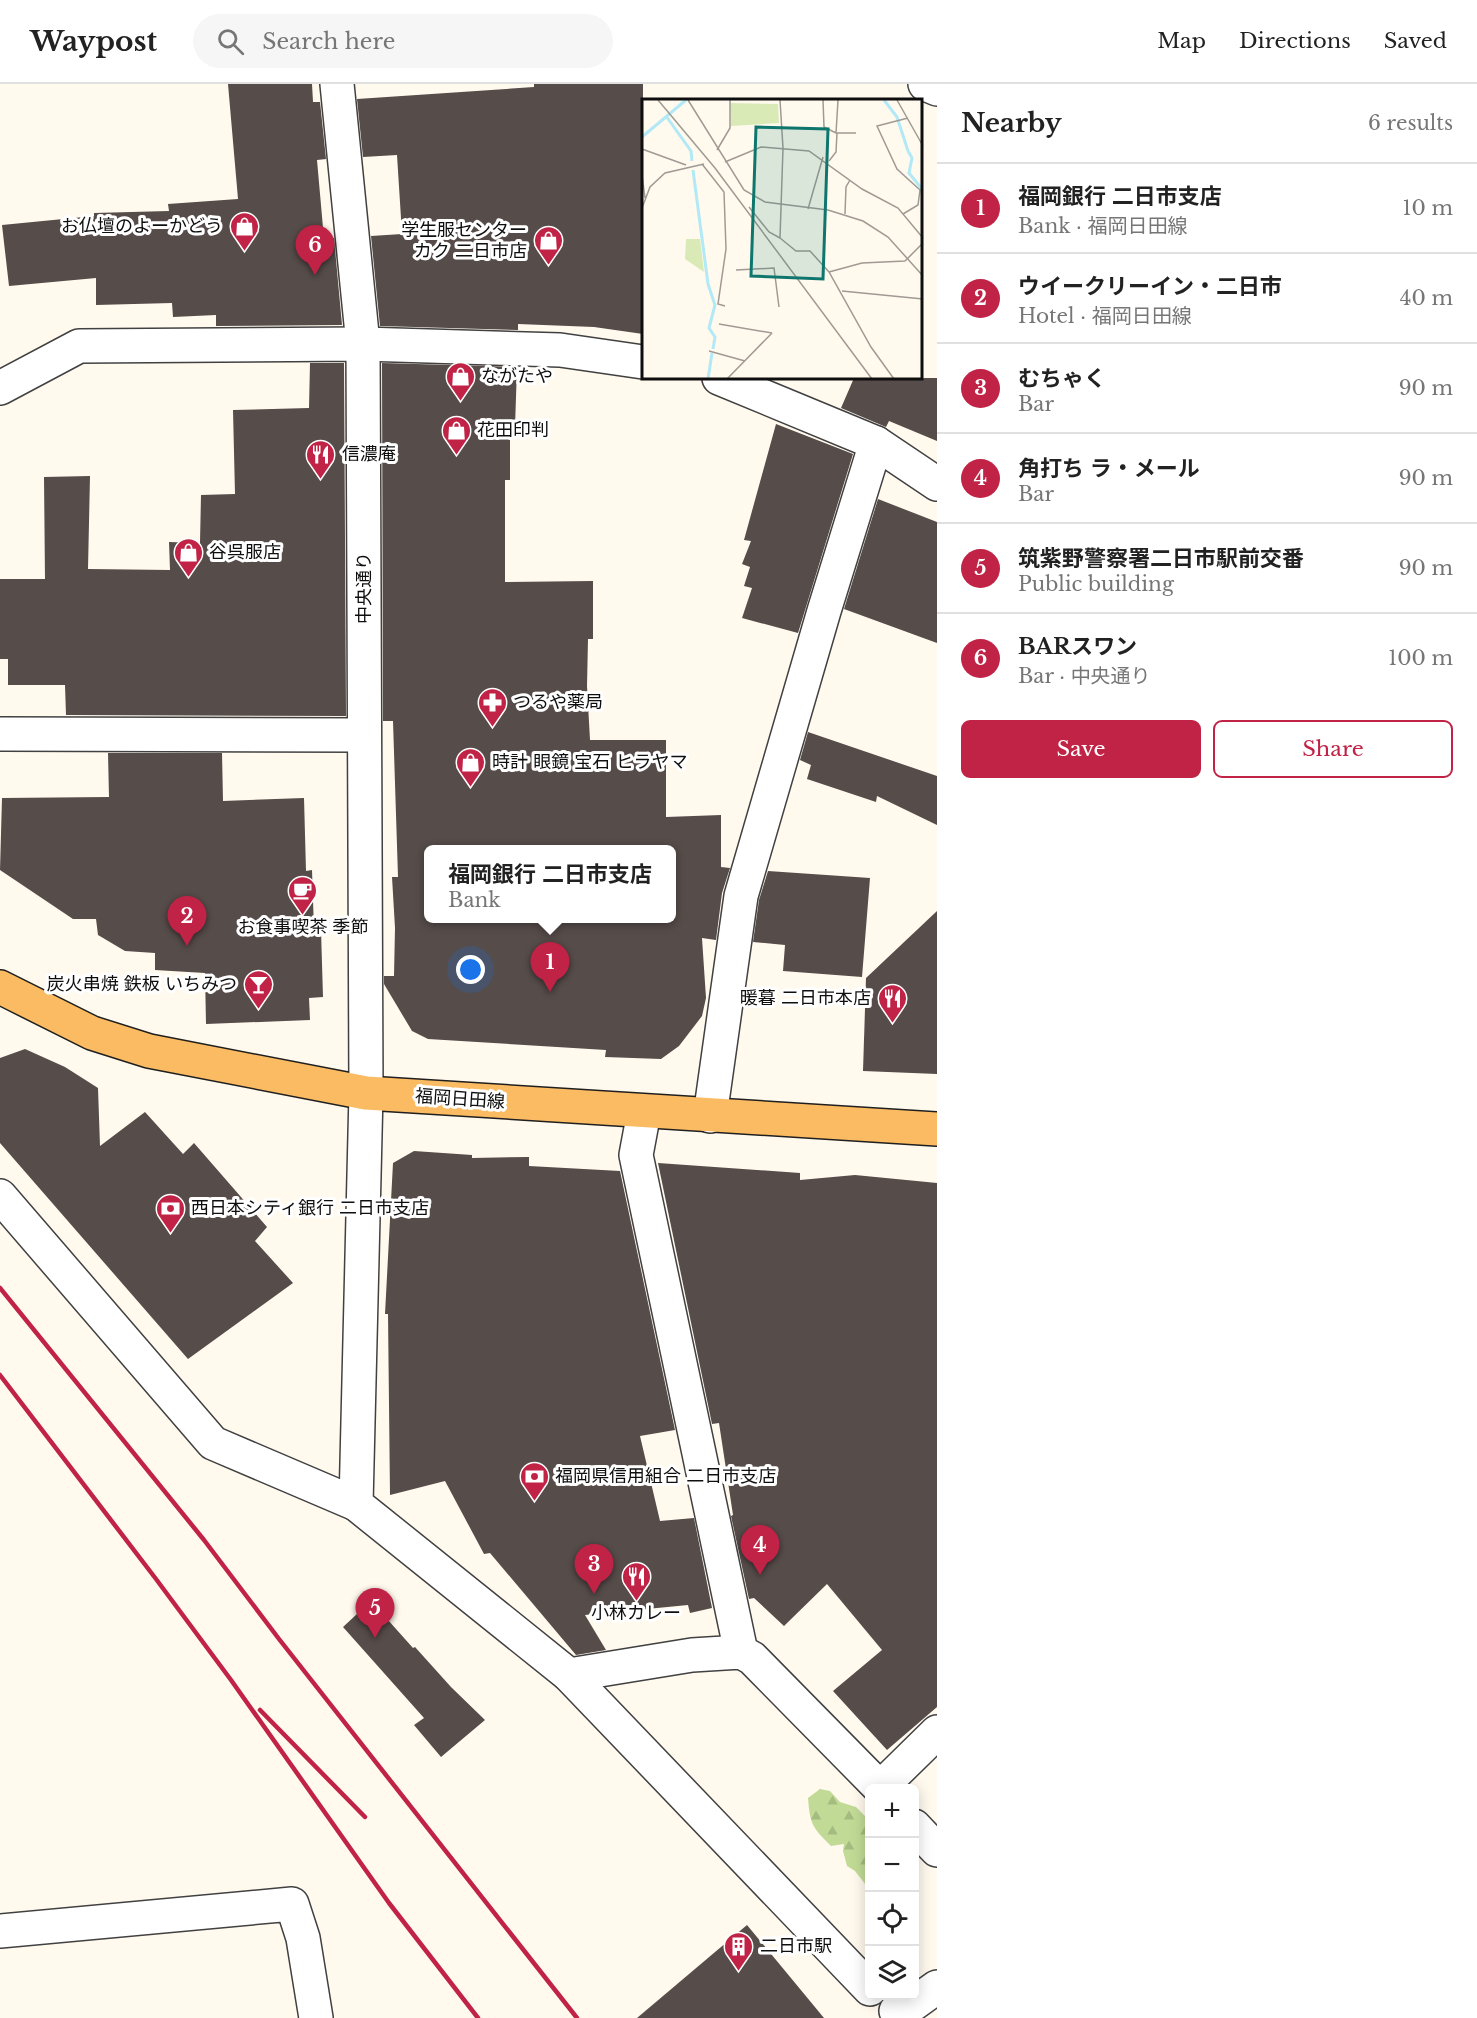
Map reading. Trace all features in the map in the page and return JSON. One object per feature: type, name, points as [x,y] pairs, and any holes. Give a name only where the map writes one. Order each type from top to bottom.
[{"type":"main road","name":"福岡日田線","points":[[0,987],[92,1034],[149,1051],[366,1093],[937,1129]]},
{"type":"street","name":"中央通り","points":[[337,84],[363,344],[366,1093],[356,1504]]},
{"type":"street","points":[[925,84],[937,89]]},
{"type":"street","points":[[0,388],[80,346],[363,344],[560,350],[642,362]]},
{"type":"street","points":[[724,380],[876,443],[937,484]]},
{"type":"street","points":[[710,1116],[741,897],[824,611],[876,443]]},
{"type":"street","points":[[0,734],[364,735]]},
{"type":"street","points":[[644,1112],[636,1155],[741,1652]]},
{"type":"street","points":[[0,1196],[213,1443],[356,1504],[569,1675],[865,1984]]},
{"type":"street","points":[[569,1675],[692,1655],[741,1652],[752,1658],[876,1784]]},
{"type":"street","points":[[884,1784],[937,1732]]},
{"type":"street","points":[[919,1830],[937,1850]]},
{"type":"street","points":[[0,1931],[292,1904],[303,1938],[316,2018]]},
{"type":"street","points":[[891,2008],[909,2007],[936,1991]]},
{"type":"green space","points":[[820,1789],[830,1791],[840,1802],[856,1807],[865,1816],[865,1884],[855,1871],[847,1866],[843,1851],[844,1844],[831,1846],[813,1825],[808,1798]]},
{"type":"building","points":[[228,84],[312,84],[313,102],[320,102],[326,159],[317,160],[324,239],[334,238],[342,325],[216,326],[216,315],[173,317],[172,303],[96,305],[96,278],[9,286],[2,225],[94,216],[94,213],[169,211],[168,204],[238,199]]},
{"type":"building","points":[[534,84],[643,84],[642,334],[594,327],[518,324],[518,330],[380,326],[371,236],[402,234],[397,155],[363,157],[357,99],[534,87]]},
{"type":"building","points":[[310,363],[344,363],[346,716],[66,715],[65,685],[8,685],[8,659],[0,659],[0,579],[45,579],[44,477],[90,476],[88,569],[170,570],[169,542],[200,543],[201,495],[235,494],[233,410],[309,408]]},
{"type":"building","points":[[382,363],[517,367],[515,427],[510,427],[510,480],[505,480],[505,582],[593,581],[593,639],[588,639],[587,686],[590,740],[666,740],[666,817],[721,815],[721,867],[730,868],[722,893],[716,940],[702,938],[706,998],[702,1016],[679,1046],[661,1059],[605,1057],[606,1050],[428,1039],[412,1031],[384,984],[384,976],[394,976],[395,928],[392,877],[398,877],[393,721],[383,721]]},
{"type":"building","points":[[937,378],[937,441],[889,421],[886,427],[841,408],[853,380]]},
{"type":"building","points":[[776,424],[853,454],[798,633],[742,618],[752,588],[744,586],[750,567],[742,564],[751,541],[744,540]]},
{"type":"building","points":[[878,499],[937,522],[937,643],[844,609]]},
{"type":"building","points":[[808,732],[937,776],[937,825],[877,796],[876,802],[807,779],[811,765],[800,760]]},
{"type":"building","points":[[108,753],[222,753],[223,801],[304,798],[306,871],[312,870],[314,930],[321,930],[323,997],[309,998],[310,1020],[206,1024],[205,973],[155,970],[155,953],[125,951],[98,935],[96,919],[73,919],[0,870],[2,798],[109,797]]},
{"type":"building","points":[[768,871],[870,878],[862,977],[783,971],[785,945],[753,942],[759,900]]},
{"type":"building","points":[[937,911],[937,1074],[863,1071],[866,978]]},
{"type":"building","name":"西日本シティ銀行 二日市支店","points":[[25,1049],[65,1067],[98,1088],[100,1146],[145,1112],[183,1154],[194,1143],[267,1227],[255,1241],[293,1283],[188,1359],[0,1143],[0,1058]]},
{"type":"building","points":[[414,1151],[472,1155],[472,1158],[529,1157],[529,1166],[620,1171],[675,1430],[640,1436],[660,1521],[694,1518],[712,1608],[690,1613],[688,1605],[585,1615],[606,1650],[576,1655],[490,1553],[484,1554],[445,1481],[390,1495],[388,1314],[385,1314],[393,1163]]},
{"type":"building","points":[[658,1163],[800,1173],[800,1180],[855,1175],[937,1183],[937,1707],[887,1750],[833,1691],[882,1650],[827,1584],[784,1626],[754,1598],[749,1599],[731,1516],[733,1515],[719,1423],[712,1424]]},
{"type":"building","points":[[371,1601],[413,1648],[415,1647],[485,1720],[441,1757],[414,1725],[424,1718],[343,1627]]},
{"type":"building","name":"二日市駅","points":[[747,1925],[824,2018],[637,2018]]},
{"type":"railway","points":[[0,1288],[204,1540],[577,2018]]},
{"type":"railway","points":[[0,1375],[156,1579],[231,1680],[389,1903],[478,2018]]},
{"type":"railway","points":[[260,1710],[365,1817]]},
{"type":"place","name":"お仏壇のよーかどう","points":[[244,252]]},
{"type":"place","name":"学生服センター カク 二日市店","points":[[548,266]]},
{"type":"place","name":"BARスワン","points":[[315,275]]},
{"type":"place","name":"ながたや","points":[[460,402]]},
{"type":"place","name":"花田印判","points":[[456,456]]},
{"type":"place","name":"信濃庵","points":[[321,480]]},
{"type":"place","name":"谷呉服店","points":[[188,578]]},
{"type":"place","name":"つるや薬局","points":[[492,728]]},
{"type":"place","name":"時計 眼鏡 宝石 ヒラヤマ","points":[[471,788]]},
{"type":"place","name":"お食事喫茶 季節","points":[[303,916]]},
{"type":"place","name":"ウイークリーイン・二日市","points":[[187,946]]},
{"type":"place","name":"福岡銀行 二日市支店","points":[[550,992]]},
{"type":"place","name":"炭火串焼 鉄板 いちみつ","points":[[258,1010]]},
{"type":"place","name":"暖暮 二日市本店","points":[[892,1024]]},
{"type":"place","name":"西日本シティ銀行 二日市支店","points":[[170,1234]]},
{"type":"place","name":"福岡県信用組合 二日市支店","points":[[534,1502]]},
{"type":"place","name":"角打ち ラ・メール","points":[[760,1575]]},
{"type":"place","name":"むちゃく","points":[[594,1594]]},
{"type":"place","name":"小林カレー","points":[[636,1602]]},
{"type":"place","name":"筑紫野警察署二日市駅前交番","points":[[375,1638]]},
{"type":"place","name":"二日市駅","points":[[739,1972]]}]
